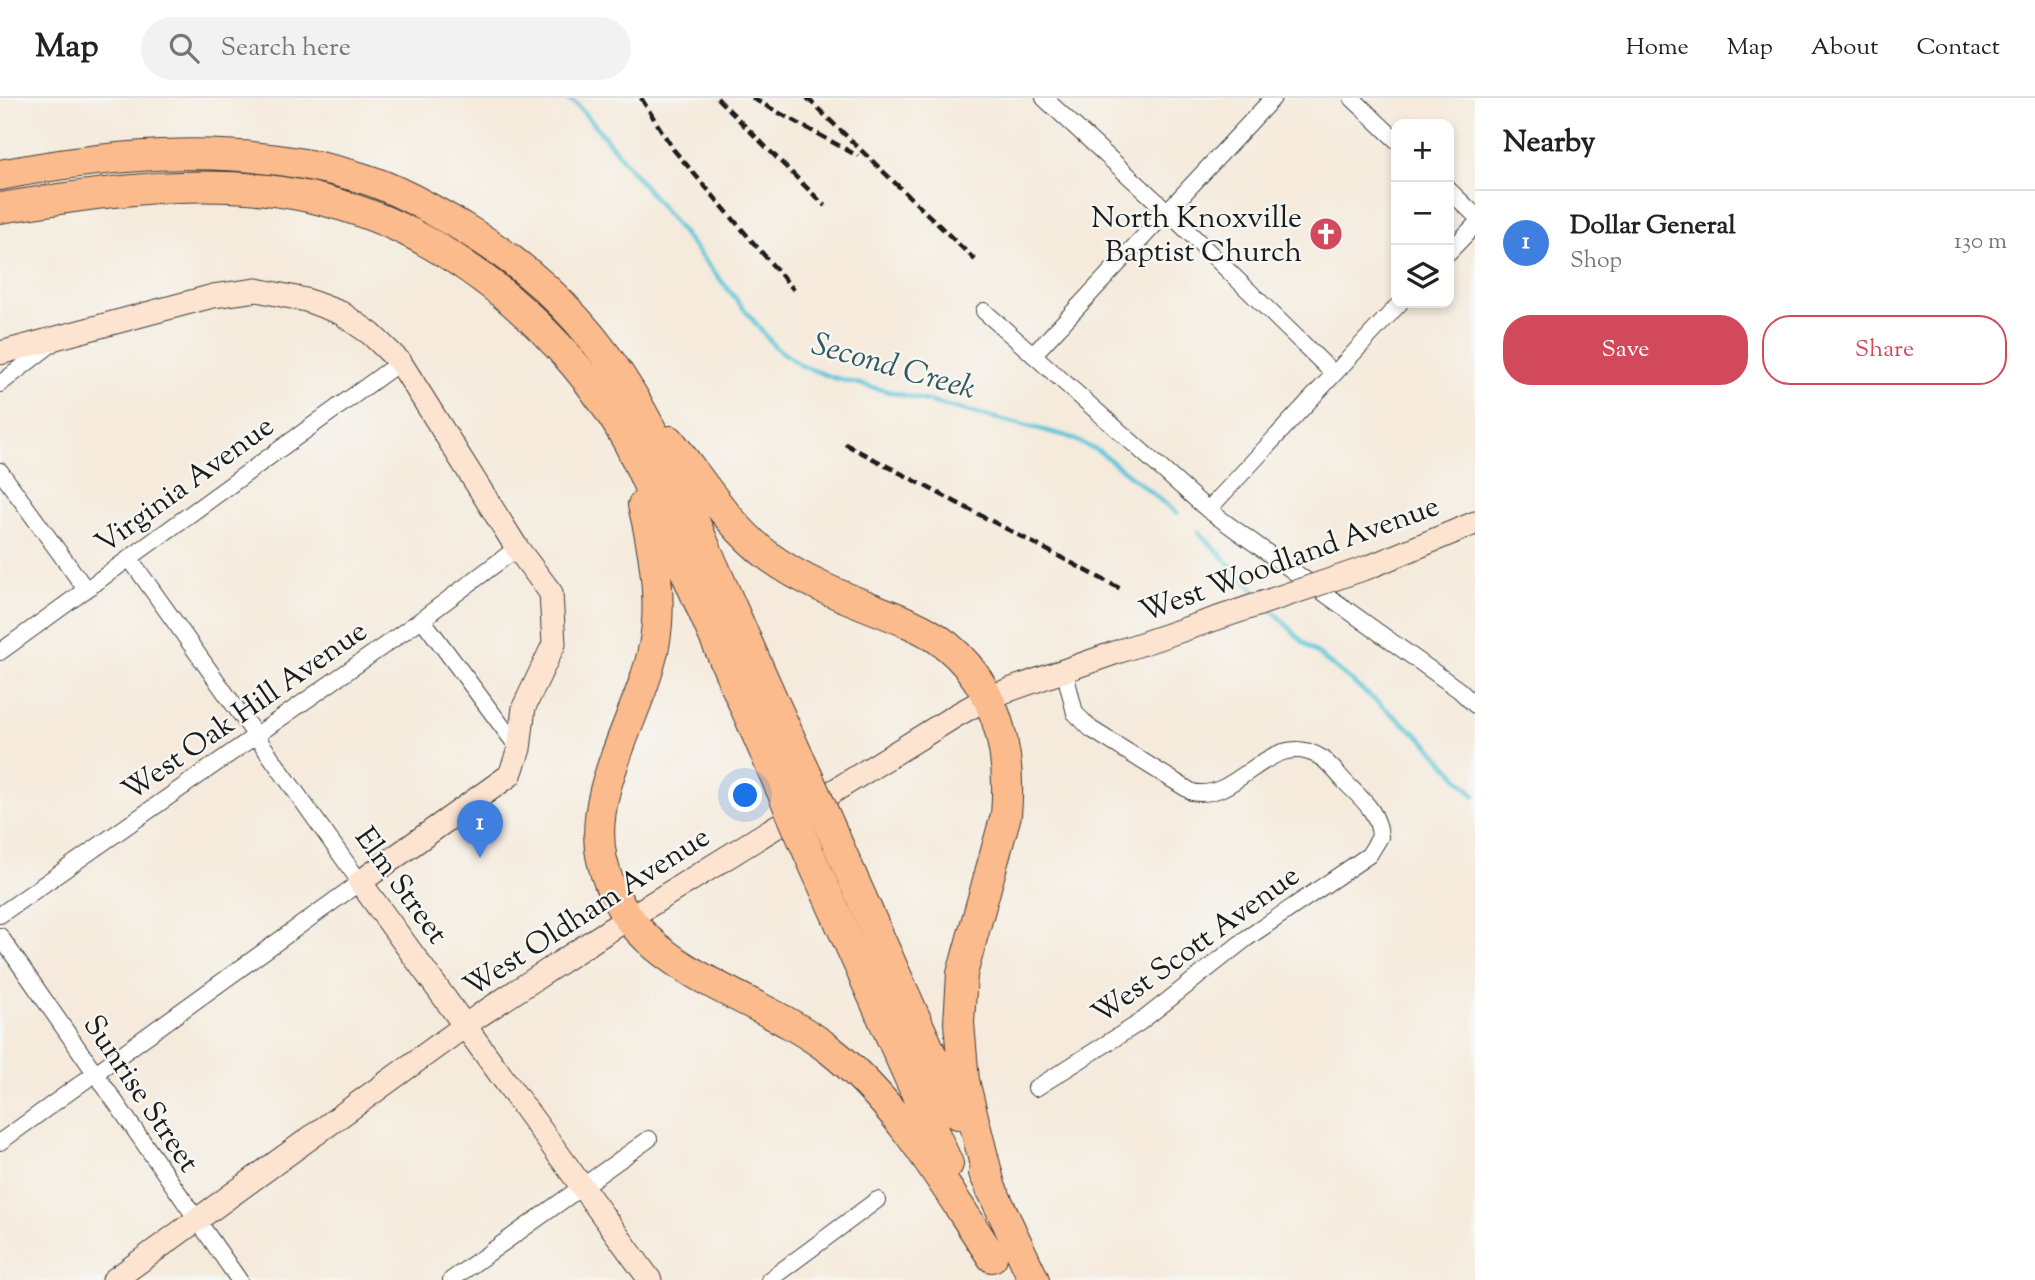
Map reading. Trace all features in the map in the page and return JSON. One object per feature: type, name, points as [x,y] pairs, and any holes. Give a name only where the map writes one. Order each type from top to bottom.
[{"type":"highway","points":[[0,174],[83,161],[207,154],[298,163],[363,178],[421,203],[490,243],[545,287],[586,330],[631,394],[729,520],[771,557],[820,588],[914,625],[960,655],[989,697],[1000,728],[1007,769],[1007,804],[962,974],[959,1023],[964,1081],[991,1189]]},
{"type":"highway","points":[[0,208],[110,190],[227,186],[279,190],[364,211],[403,228],[469,266],[531,318],[588,381],[627,441],[793,780],[835,838],[1034,1280]]},
{"type":"highway","points":[[631,394],[669,464],[793,780],[809,854],[896,1053],[997,1269]]},
{"type":"highway","points":[[627,441],[649,531],[657,590],[655,645],[636,710],[604,789],[599,826],[601,859],[613,894],[628,918],[668,959],[705,981],[773,1014],[839,1059],[869,1087],[911,1136],[997,1269]]},
{"type":"street","points":[[1044,98],[1167,211],[1333,373]]},
{"type":"street","points":[[1033,355],[1273,98]]},
{"type":"street","points":[[1352,98],[1391,135]]},
{"type":"street","points":[[1454,195],[1475,215]]},
{"type":"street","points":[[1454,247],[1475,225]]},
{"type":"street","points":[[0,353],[213,296],[257,290],[306,300],[341,313],[371,334],[400,362],[517,548],[551,593],[554,617],[554,644],[524,707],[519,749],[510,775],[0,1142]]},
{"type":"street","points":[[1208,510],[1395,308]]},
{"type":"street","points":[[984,311],[1208,510],[1459,690],[1475,705]]},
{"type":"street","points":[[0,384],[56,340]]},
{"type":"street","name":"Virginia Avenue","points":[[0,652],[400,362]]},
{"type":"street","points":[[0,471],[85,588]]},
{"type":"street","name":"West Woodland Avenue","points":[[1123,650],[1369,567],[1475,523]]},
{"type":"street","name":"West Oak Hill Avenue","points":[[0,915],[422,619],[517,548]]},
{"type":"street","name":"Elm Street","points":[[130,559],[258,735],[360,882],[650,1280]]},
{"type":"street","points":[[422,619],[519,749]]},
{"type":"street","name":"West Oldham Avenue","points":[[114,1280],[466,1026],[628,918],[989,697],[1123,650]]},
{"type":"street","name":"West Scott Avenue","points":[[1035,1088],[1139,1023],[1247,938],[1370,855],[1380,837],[1374,813],[1322,758],[1310,752],[1292,750],[1270,756],[1217,792],[1205,795],[1192,792],[1091,729],[1075,713],[1064,669]]},
{"type":"street","name":"Sunrise Street","points":[[0,936],[196,1222],[239,1280]]},
{"type":"street","points":[[451,1280],[649,1139]]},
{"type":"street","points":[[769,1280],[877,1200]]},
{"type":"waterway","name":"Second Creek","points":[[565,98],[576,104],[594,124],[775,347],[800,365],[831,377],[1067,436],[1100,452],[1177,513]]},
{"type":"waterway","name":"Second Creek","points":[[1199,532],[1261,597]]},
{"type":"waterway","name":"Second Creek","points":[[1271,609],[1303,642],[1424,740],[1475,796]]},
{"type":"railway","points":[[641,98],[673,149],[794,290]]},
{"type":"railway","points":[[717,98],[825,206]]},
{"type":"railway","points":[[752,98],[858,156]]},
{"type":"railway","points":[[807,98],[975,260]]},
{"type":"railway","points":[[845,444],[1123,590]]},
{"type":"place","name":"North Knoxville Baptist Church","points":[[1326,234]]},
{"type":"place","name":"Dollar General","points":[[480,858]]}]
